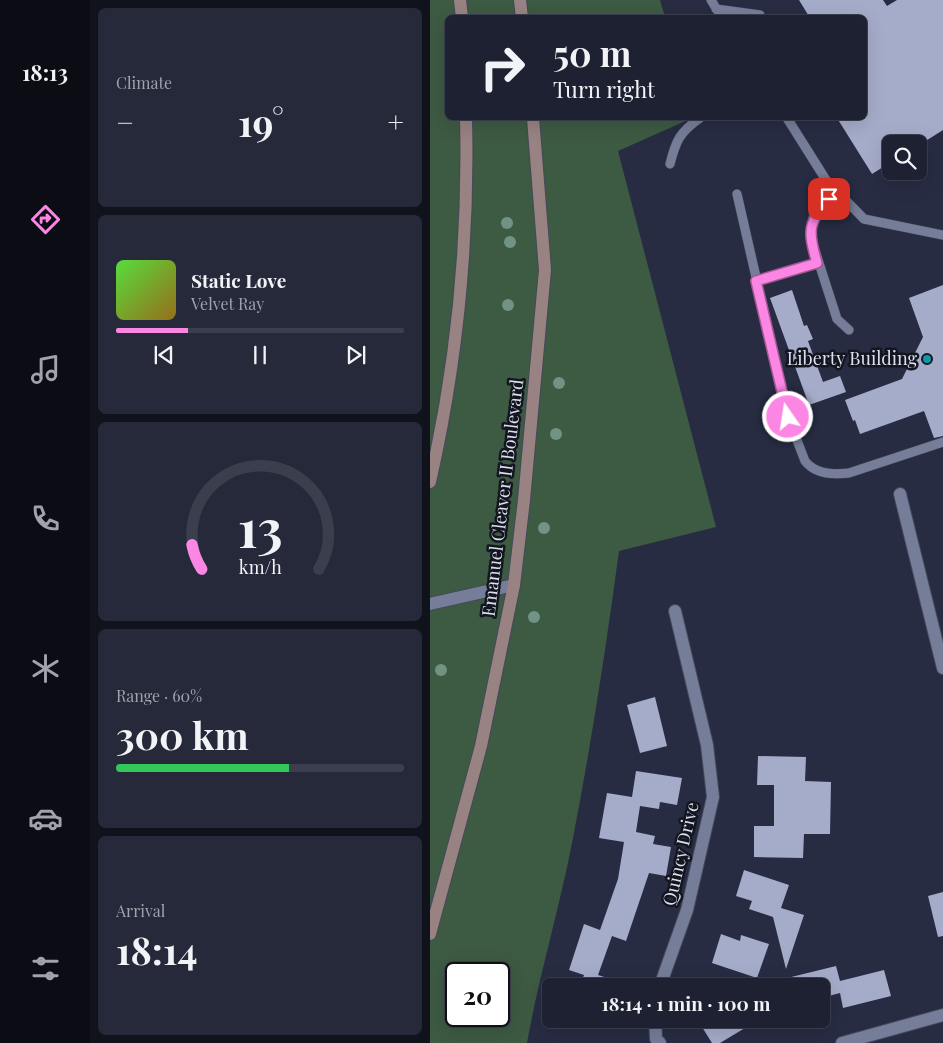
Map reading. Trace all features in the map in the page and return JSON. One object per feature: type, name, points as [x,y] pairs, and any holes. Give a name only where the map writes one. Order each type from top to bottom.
[{"type":"main road","points":[[460,0],[462,15]]},
{"type":"main road","points":[[520,0],[522,15]]},
{"type":"main road","points":[[430,482],[438,447],[454,346],[464,244],[466,120]]},
{"type":"main road","name":"Emanuel Cleaver II Boulevard","points":[[430,934],[481,746],[514,585],[524,500],[545,270],[533,120]]},
{"type":"street","points":[[900,494],[943,668]]},
{"type":"street","points":[[430,604],[514,585]]},
{"type":"street","name":"Quincy Drive","points":[[663,978],[687,910],[713,797],[707,745],[675,611]]},
{"type":"street","points":[[842,1043],[943,1015]]},
{"type":"street","points":[[655,1028],[656,1039],[660,1043]]},
{"type":"lane","points":[[711,0],[720,15]]},
{"type":"lane","points":[[716,9],[760,15]]},
{"type":"lane","points":[[670,164],[675,142],[687,127],[697,120]]},
{"type":"lane","points":[[788,120],[826,180],[864,219],[943,236]]},
{"type":"lane","points":[[836,191],[816,214],[810,234],[817,263],[837,319],[849,330]]},
{"type":"lane","points":[[736,194],[788,417],[805,461],[809,466],[834,475],[849,473],[943,442]]},
{"type":"lane","points":[[756,281],[817,263]]},
{"type":"green space","points":[[430,0],[660,0],[664,15],[445,15],[445,120],[688,120],[618,151],[716,527],[619,551],[598,697],[579,807],[567,868],[527,1043],[430,1043]]},
{"type":"building","points":[[799,0],[883,0],[887,6],[897,0],[943,0],[943,130],[927,140],[927,135],[882,135],[882,168],[872,174],[838,120],[867,120],[867,15],[808,15]]},
{"type":"building","name":"Liberty Building","points":[[943,285],[943,436],[934,438],[924,411],[860,434],[845,400],[902,379],[923,337],[909,298]]},
{"type":"building","points":[[792,290],[804,326],[807,325],[813,339],[808,341],[823,382],[840,376],[846,392],[809,405],[770,298]]},
{"type":"building","points":[[655,697],[667,746],[640,753],[627,705]]},
{"type":"building","points":[[758,756],[806,757],[805,781],[831,782],[830,834],[804,834],[803,858],[754,857],[754,826],[774,826],[774,785],[757,785]]},
{"type":"building","points":[[636,771],[682,778],[677,805],[660,802],[659,809],[640,806],[636,832],[655,836],[653,844],[671,847],[666,876],[649,873],[626,941],[612,936],[598,975],[607,978],[583,978],[584,975],[569,970],[584,924],[600,930],[618,879],[624,842],[599,838],[607,793],[632,797]]},
{"type":"building","points":[[744,870],[789,885],[781,908],[804,915],[786,969],[773,917],[749,909],[752,901],[736,896]]},
{"type":"building","points":[[943,892],[943,936],[938,937],[928,896]]},
{"type":"building","points":[[721,934],[740,941],[741,935],[769,944],[757,978],[712,963]]},
{"type":"building","points":[[836,966],[840,981],[884,970],[891,996],[843,1008],[840,993],[830,996],[830,978],[787,978]]},
{"type":"building","points":[[703,1028],[745,1028],[720,1043],[712,1043]]},
{"type":"place","name":"Liberty Building","points":[[927,359]]},
{"type":"route","points":[[788,417],[756,281],[817,263],[810,234],[811,226],[813,218],[829,199]]}]
